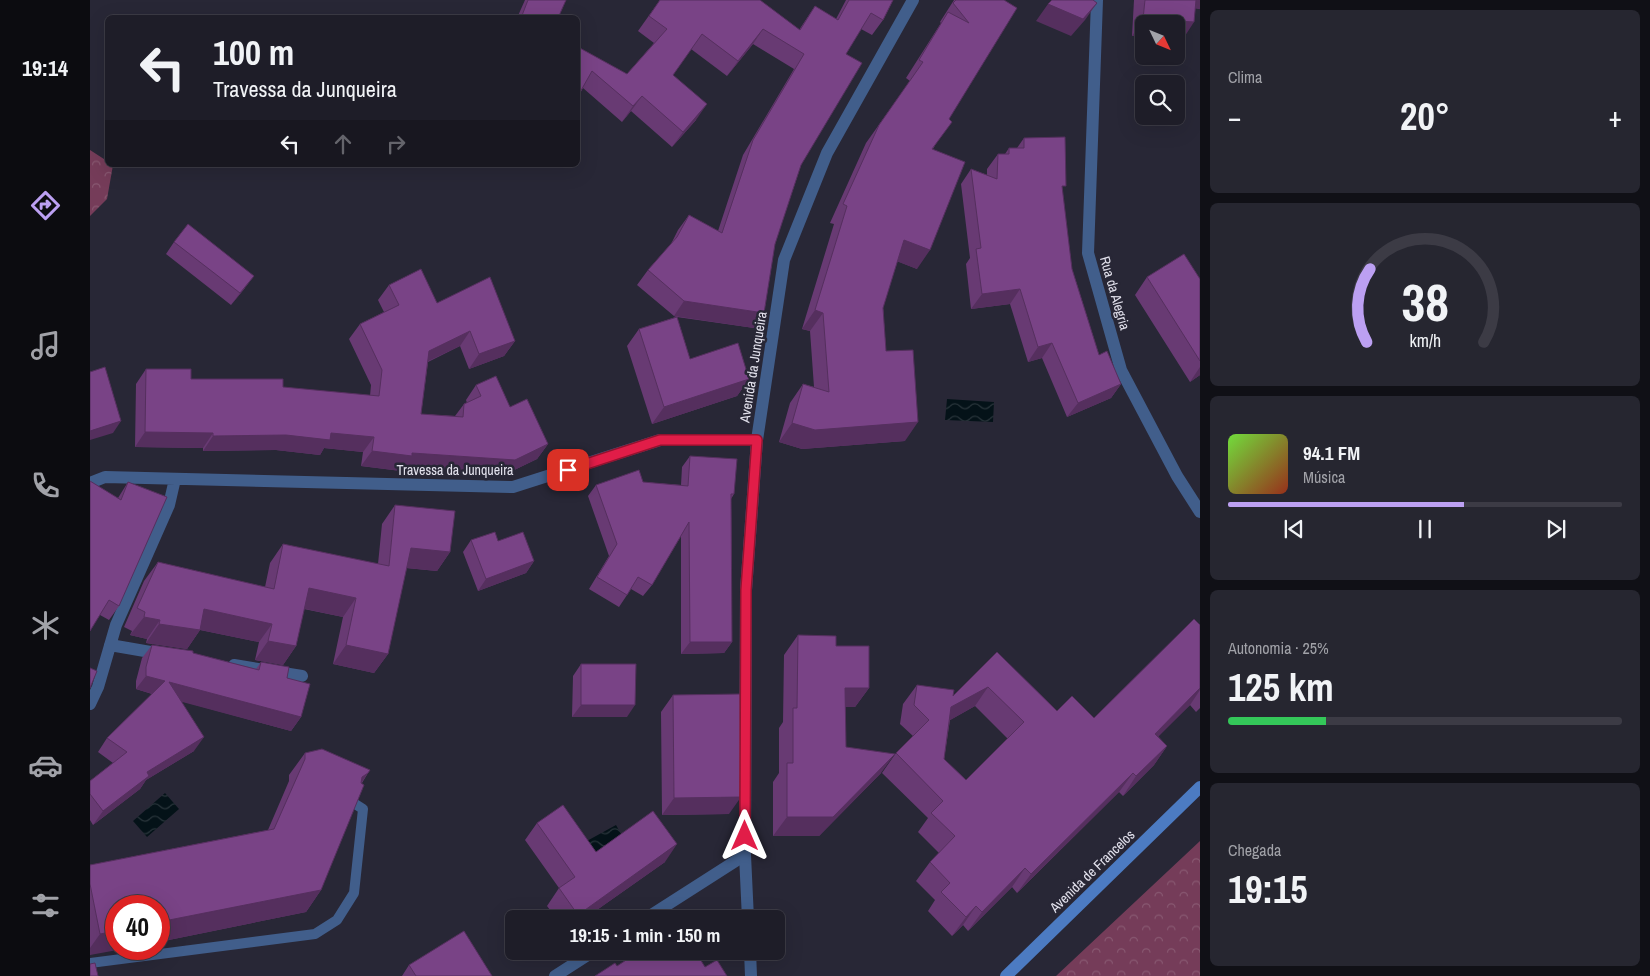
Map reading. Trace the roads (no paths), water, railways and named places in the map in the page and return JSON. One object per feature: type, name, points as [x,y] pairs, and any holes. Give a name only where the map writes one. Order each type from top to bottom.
[{"type":"main road","name":"Avenida de Francelos","points":[[1006,976],[1200,787]]},
{"type":"street","name":"Avenida da Junqueira","points":[[748,910],[745,855],[746,590],[757,440],[784,260],[827,153],[913,0]]},
{"type":"street","name":"Rua da Alegria","points":[[1097,0],[1088,253],[1122,370],[1177,476],[1200,512]]},
{"type":"street","name":"Travessa da Junqueira","points":[[90,483],[105,477],[513,488],[660,440],[757,440]]},
{"type":"street","points":[[90,704],[98,686],[116,625],[169,505],[175,479]]},
{"type":"street","points":[[110,645],[178,656]]},
{"type":"street","points":[[226,664],[302,676]]},
{"type":"street","points":[[659,910],[745,855]]},
{"type":"street","points":[[555,976],[580,960]]},
{"type":"street","points":[[750,960],[751,976]]},
{"type":"lane","points":[[90,963],[315,934],[337,920],[354,893],[363,809],[352,802]]},
{"type":"water","points":[[947,399],[994,402],[993,422],[945,420]]},
{"type":"water","points":[[165,793],[179,809],[147,837],[133,821]]},
{"type":"water","points":[[616,825],[624,839],[593,856],[585,842]]}]
